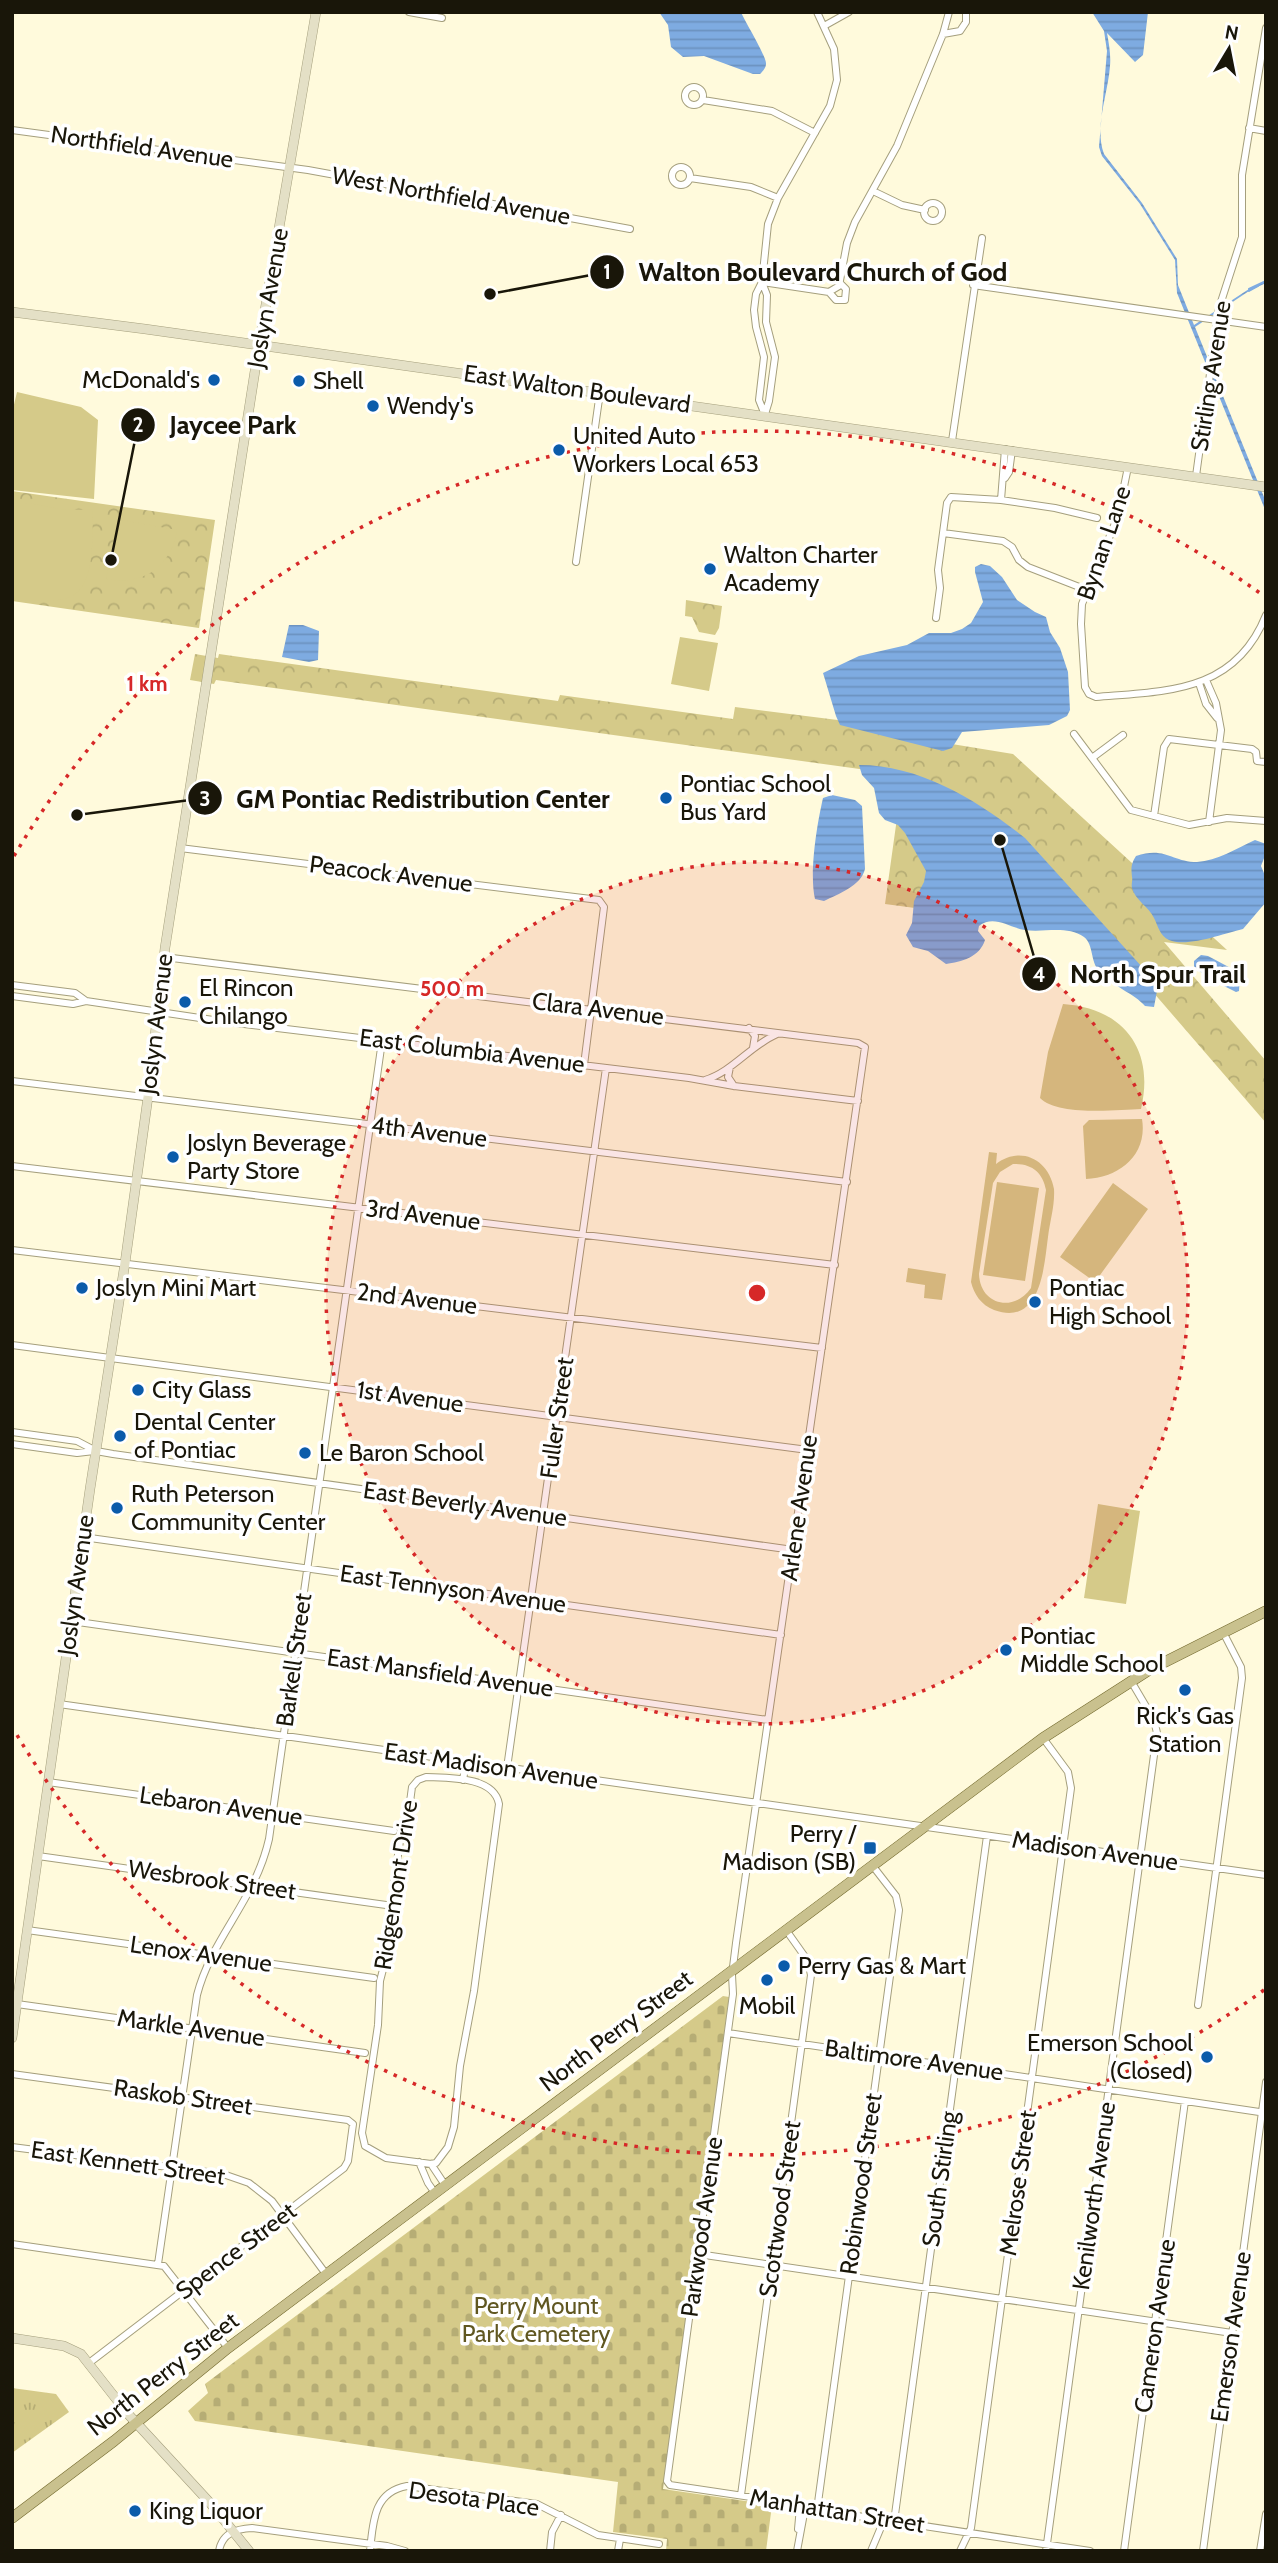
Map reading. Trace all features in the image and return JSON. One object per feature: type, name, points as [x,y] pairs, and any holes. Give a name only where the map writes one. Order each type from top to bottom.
[{"type":"main road","name":"Joslyn Avenue","points":[[12,2038],[137,1180],[180,848],[259,345],[316,12]]},
{"type":"main road","name":"East Walton Boulevard","points":[[12,312],[1266,486]]},
{"type":"main road","name":"North Perry Street","points":[[12,2518],[228,2348],[1043,1738],[1131,1681],[1266,1611]]},
{"type":"main road","points":[[12,2338],[69,2347],[81,2354],[136,2423],[249,2551]]},
{"type":"street","points":[[409,12],[442,18]]},
{"type":"street","points":[[765,415],[759,400],[764,352],[754,314],[756,294],[762,282],[767,228],[778,198],[832,100],[837,80],[834,48],[817,12]]},
{"type":"street","points":[[824,26],[849,12]]},
{"type":"street","points":[[762,282],[829,292],[836,289],[840,283],[847,243],[855,222],[897,146],[943,34],[949,12]]},
{"type":"street","points":[[943,34],[960,31],[966,22],[966,12]]},
{"type":"street","name":"Stirling Avenue","points":[[1196,476],[1217,320],[1222,296],[1242,237],[1241,181],[1266,28]]},
{"type":"street","points":[[703,100],[766,110],[815,133]]},
{"type":"street","points":[[1250,128],[1266,131]]},
{"type":"street","name":"Northfield Avenue","points":[[12,130],[271,164]]},
{"type":"street","name":"West Northfield Avenue","points":[[271,164],[630,229]]},
{"type":"street","points":[[691,178],[746,186],[778,198]]},
{"type":"street","points":[[873,191],[902,205],[925,210]]},
{"type":"street","points":[[952,441],[982,238]]},
{"type":"street","points":[[762,282],[767,295],[765,318],[774,348],[774,369],[765,415]]},
{"type":"street","points":[[829,292],[836,300],[845,300],[846,289],[840,283]]},
{"type":"street","points":[[973,285],[1266,327]]},
{"type":"street","points":[[764,367],[774,369]]},
{"type":"street","points":[[576,562],[600,392]]},
{"type":"street","points":[[1001,500],[1004,478],[1002,471],[1009,450]]},
{"type":"street","name":"Bynan Lane","points":[[1128,467],[1118,516],[1087,590],[1081,620],[1085,687],[1089,694],[1096,697],[1170,691],[1202,682]]},
{"type":"street","points":[[936,618],[940,591],[937,573],[947,502],[952,496],[1055,508],[1097,519]]},
{"type":"street","points":[[943,533],[1003,541],[1012,547],[1019,560],[1028,568],[1087,590]]},
{"type":"street","points":[[1209,822],[1221,730],[1219,720],[1206,704],[1202,682],[1225,669],[1240,656],[1266,615]]},
{"type":"street","points":[[1074,734],[1129,808],[1189,825],[1230,818],[1266,821]]},
{"type":"street","points":[[1092,758],[1123,735]]},
{"type":"street","points":[[1154,816],[1166,742],[1173,738],[1252,749],[1257,755],[1257,761],[1266,762]]},
{"type":"street","name":"Peacock Avenue","points":[[180,848],[598,899],[604,907],[591,1008]]},
{"type":"street","name":"Clara Avenue","points":[[164,957],[749,1028],[864,1046]]},
{"type":"street","name":"East Columbia Avenue","points":[[13,990],[75,993],[86,1001]]},
{"type":"street","name":"East Columbia Avenue","points":[[13,990],[74,1004],[86,1001],[858,1101]]},
{"type":"street","points":[[584,1065],[591,1008]]},
{"type":"street","points":[[749,1028],[755,1036],[753,1048]]},
{"type":"street","points":[[704,1080],[730,1067],[753,1048],[779,1033]]},
{"type":"street","name":"Barkell Street","points":[[158,2264],[198,1990],[212,1956],[253,1886],[264,1857],[272,1814],[382,1041]]},
{"type":"street","name":"Arlene Avenue","points":[[733,1970],[864,1046]]},
{"type":"street","points":[[730,1067],[728,1077],[734,1086]]},
{"type":"street","name":"Fuller Street","points":[[507,1768],[606,1068]]},
{"type":"street","name":"4th Avenue","points":[[12,1081],[846,1182]]},
{"type":"street","name":"3rd Avenue","points":[[12,1166],[835,1265]]},
{"type":"street","name":"2nd Avenue","points":[[12,1250],[822,1348]]},
{"type":"street","name":"1st Avenue","points":[[12,1345],[808,1450]]},
{"type":"street","points":[[12,1432],[77,1441],[96,1451]]},
{"type":"street","points":[[12,1444],[77,1453],[96,1451]]},
{"type":"street","name":"East Beverly Avenue","points":[[96,1451],[793,1550]]},
{"type":"street","name":"East Tennyson Avenue","points":[[83,1537],[781,1635]]},
{"type":"street","name":"East Mansfield Avenue","points":[[71,1621],[768,1720]]},
{"type":"street","points":[[1198,2005],[1242,1678],[1241,1667],[1223,1632]]},
{"type":"street","name":"Kenilworth Avenue","points":[[1046,2548],[1157,1731],[1154,1720],[1131,1681]]},
{"type":"street","name":"East Madison Avenue","points":[[59,1704],[923,1827]]},
{"type":"street","name":"Melrose Street","points":[[960,2551],[971,2528],[1071,1780],[1043,1738]]},
{"type":"street","points":[[463,1780],[466,1762]]},
{"type":"street","name":"Ridgemont Drive","points":[[423,1777],[463,1780],[489,1787],[498,1797],[499,1804],[474,1991],[463,2044],[454,2127],[448,2147],[436,2163],[386,2158],[363,2144],[362,2127],[377,2038],[380,1980],[396,1910],[394,1883],[401,1834],[407,1824],[411,1790],[416,1782],[423,1777]]},
{"type":"street","name":"Lebaron Avenue","points":[[48,1782],[394,1831]]},
{"type":"street","name":"Madison Avenue","points":[[923,1827],[1266,1875]]},
{"type":"street","name":"South Stirling","points":[[894,2522],[986,1836]]},
{"type":"street","name":"Wesbrook Street","points":[[38,1856],[386,1905]]},
{"type":"street","name":"Robinwood Street","points":[[817,2510],[899,1907],[894,1893],[872,1865]]},
{"type":"street","name":"Lenox Avenue","points":[[27,1930],[374,1978]]},
{"type":"street","name":"Scottwood Street","points":[[741,2495],[811,1969],[786,1930]]},
{"type":"street","name":"Parkwood Avenue","points":[[668,2483],[734,1992],[733,1970]]},
{"type":"street","name":"Markle Avenue","points":[[17,2004],[365,2053]]},
{"type":"street","name":"Baltimore Avenue","points":[[728,2033],[1264,2112]]},
{"type":"street","name":"Raskob Street","points":[[12,2074],[352,2122]]},
{"type":"street","name":"Emerson Avenue","points":[[1203,2551],[1266,2082]]},
{"type":"street","name":"Cameron Avenue","points":[[1124,2551],[1185,2101]]},
{"type":"street","name":"Spence Street","points":[[89,2363],[346,2166],[352,2122]]},
{"type":"street","name":"East Kennett Street","points":[[12,2147],[172,2166],[223,2174],[242,2180],[267,2196],[326,2274]]},
{"type":"street","points":[[419,2162],[435,2193]]},
{"type":"street","points":[[431,2164],[445,2185]]},
{"type":"street","points":[[12,2244],[158,2264],[167,2269],[228,2348]]},
{"type":"street","points":[[698,2254],[1232,2333]]},
{"type":"street","name":"Manhattan Street","points":[[668,2483],[1046,2548],[1090,2551]]},
{"type":"street","name":"Desota Place","points":[[370,2547],[374,2514],[379,2503],[391,2491],[404,2486],[532,2503],[598,2535],[659,2544]]},
{"type":"street","points":[[797,2551],[802,2507]]},
{"type":"street","points":[[1262,2550],[1266,2514]]},
{"type":"street","points":[[550,2551],[552,2532],[561,2515]]},
{"type":"street","points":[[871,2551],[884,2520]]},
{"type":"street","points":[[219,2551],[222,2541],[233,2531],[252,2528],[405,2551]]},
{"type":"street","points":[[618,2551],[620,2539]]},
{"type":"green space","points":[[17,392],[81,407],[98,420],[94,499],[12,490],[12,413]]},
{"type":"green space","points":[[12,491],[215,520],[199,628],[12,601]]},
{"type":"green space","points":[[29,503],[60,509],[93,510],[89,570],[80,590],[72,596],[51,601],[12,600],[12,504]]},
{"type":"green space","points":[[122,520],[177,530],[174,543],[162,564],[153,571],[132,580],[106,579],[117,523]]},
{"type":"green space","points":[[686,600],[722,606],[719,628],[715,635],[699,632],[692,617],[685,616]]},
{"type":"green space","points":[[680,637],[718,643],[709,691],[671,684]]},
{"type":"green space","points":[[195,654],[218,658],[219,654],[558,701],[560,695],[733,719],[735,707],[909,729],[909,737],[1013,754],[1227,950],[1164,942],[1266,1061],[1266,1123],[1102,933],[885,904],[903,775],[216,680],[214,684],[190,680]]},
{"type":"green space","points":[[1063,1004],[1084,1007],[1103,1014],[1118,1023],[1130,1036],[1139,1051],[1143,1068],[1141,1109],[1073,1110],[1048,1104],[1040,1098],[1048,1052]]},
{"type":"green space","points":[[1142,1119],[1140,1143],[1129,1162],[1110,1174],[1086,1179],[1083,1126],[1089,1120]]},
{"type":"green space","points":[[989,1152],[997,1153],[996,1164],[1015,1156],[1033,1158],[1046,1170],[1054,1189],[1042,1278],[1037,1291],[1031,1302],[1022,1310],[1010,1313],[985,1305],[976,1295],[971,1282]],"holes":[[[1013,1164],[1036,1170],[1046,1190],[1031,1288],[1024,1296],[1007,1303],[991,1299],[985,1293],[979,1274],[993,1183],[1000,1172]]]},
{"type":"green space","points":[[997,1182],[1039,1188],[1025,1281],[983,1275]]},
{"type":"green space","points":[[1113,1183],[1148,1209],[1095,1282],[1060,1257]]},
{"type":"green space","points":[[908,1268],[946,1274],[942,1300],[924,1298],[925,1285],[906,1282]]},
{"type":"green space","points":[[1098,1504],[1140,1511],[1126,1604],[1084,1598]]},
{"type":"green space","name":"Perry Mount Park Cemetery","points":[[723,1996],[729,1997],[663,2489],[772,2505],[766,2551],[666,2551],[667,2539],[613,2532],[618,2482],[195,2421],[188,2411],[208,2393],[205,2384]]},
{"type":"green space","points":[[12,2388],[56,2394],[69,2412],[12,2453]]},
{"type":"water","points":[[659,12],[741,12],[763,54],[765,68],[760,74],[753,74],[704,56],[683,57],[671,47],[668,25]]},
{"type":"water","points":[[1092,12],[1148,12],[1143,55],[1135,62],[1107,33],[1110,66],[1101,119],[1107,51],[1104,31]]},
{"type":"water","points":[[1100,135],[1104,154],[1142,203],[1177,259],[1178,285],[1194,325],[1266,281],[1195,327],[1266,502],[1266,512],[1177,293],[1175,260],[1140,204],[1102,156],[1099,147]]},
{"type":"water","points":[[981,564],[990,566],[1002,577],[1017,600],[1046,617],[1068,672],[1070,710],[1067,716],[1049,725],[962,732],[952,748],[943,751],[840,725],[823,673],[859,656],[907,645],[929,633],[951,633],[971,623],[983,602],[975,572],[975,567]]},
{"type":"water","points":[[289,625],[303,625],[319,631],[318,660],[309,662],[282,657]]},
{"type":"water","points":[[859,765],[904,771],[926,778],[988,811],[1025,838],[1156,985],[1154,1007],[1145,1006],[1104,976],[1094,963],[1087,940],[1070,931],[1032,931],[990,921],[979,926],[978,931],[985,940],[979,951],[964,960],[946,964],[928,951],[913,947],[906,935],[912,923],[914,901],[924,882],[926,871],[905,833],[879,813],[874,788],[862,775]]},
{"type":"water","points":[[832,795],[855,800],[862,806],[865,869],[854,885],[824,901],[815,899],[813,862],[823,798]]},
{"type":"water","points":[[1255,840],[1266,844],[1261,866],[1266,878],[1266,902],[1243,929],[1186,942],[1169,940],[1163,936],[1152,914],[1132,888],[1132,866],[1136,856],[1154,853],[1197,862],[1219,857]]},
{"type":"water","points":[[1201,955],[1240,973],[1239,991],[1210,979],[1194,967],[1194,961]]},
{"type":"waterway","points":[[1249,289],[1266,281]]},
{"type":"waterway","points":[[1249,291],[1258,286]]},
{"type":"place","name":"Walton Boulevard Church of God","points":[[490,294]]},
{"type":"place","name":"McDonald's","points":[[214,380]]},
{"type":"place","name":"Shell","points":[[299,381]]},
{"type":"place","name":"Wendy's","points":[[373,406]]},
{"type":"place","name":"United Auto Workers Local 653","points":[[559,450]]},
{"type":"place","name":"Jaycee Park","points":[[111,560]]},
{"type":"place","name":"Walton Charter Academy","points":[[710,569]]},
{"type":"place","name":"Pontiac School Bus Yard","points":[[666,798]]},
{"type":"place","name":"GM Pontiac Redistribution Center","points":[[77,815]]},
{"type":"place","name":"North Spur Trail","points":[[1000,840]]},
{"type":"place","name":"El Rincon Chilango","points":[[185,1002]]},
{"type":"place","name":"Joslyn Beverage Party Store","points":[[173,1157]]},
{"type":"place","name":"Joslyn Mini Mart","points":[[82,1288]]},
{"type":"place","name":"Pontiac High School","points":[[1035,1302]]},
{"type":"place","name":"City Glass","points":[[138,1390]]},
{"type":"place","name":"Dental Center of Pontiac","points":[[120,1436]]},
{"type":"place","name":"Le Baron School","points":[[305,1453]]},
{"type":"place","name":"Ruth Peterson Community Center","points":[[117,1508]]},
{"type":"place","name":"Pontiac Middle School","points":[[1006,1650]]},
{"type":"place","name":"Rick's Gas Station","points":[[1185,1690]]},
{"type":"place","name":"Perry / Madison (SB)","points":[[870,1848]]},
{"type":"place","name":"Perry Gas & Mart","points":[[784,1966]]},
{"type":"place","name":"Mobil","points":[[767,1980]]},
{"type":"place","name":"Emerson School (Closed)","points":[[1207,2057]]},
{"type":"place","name":"King Liquor","points":[[135,2511]]}]
